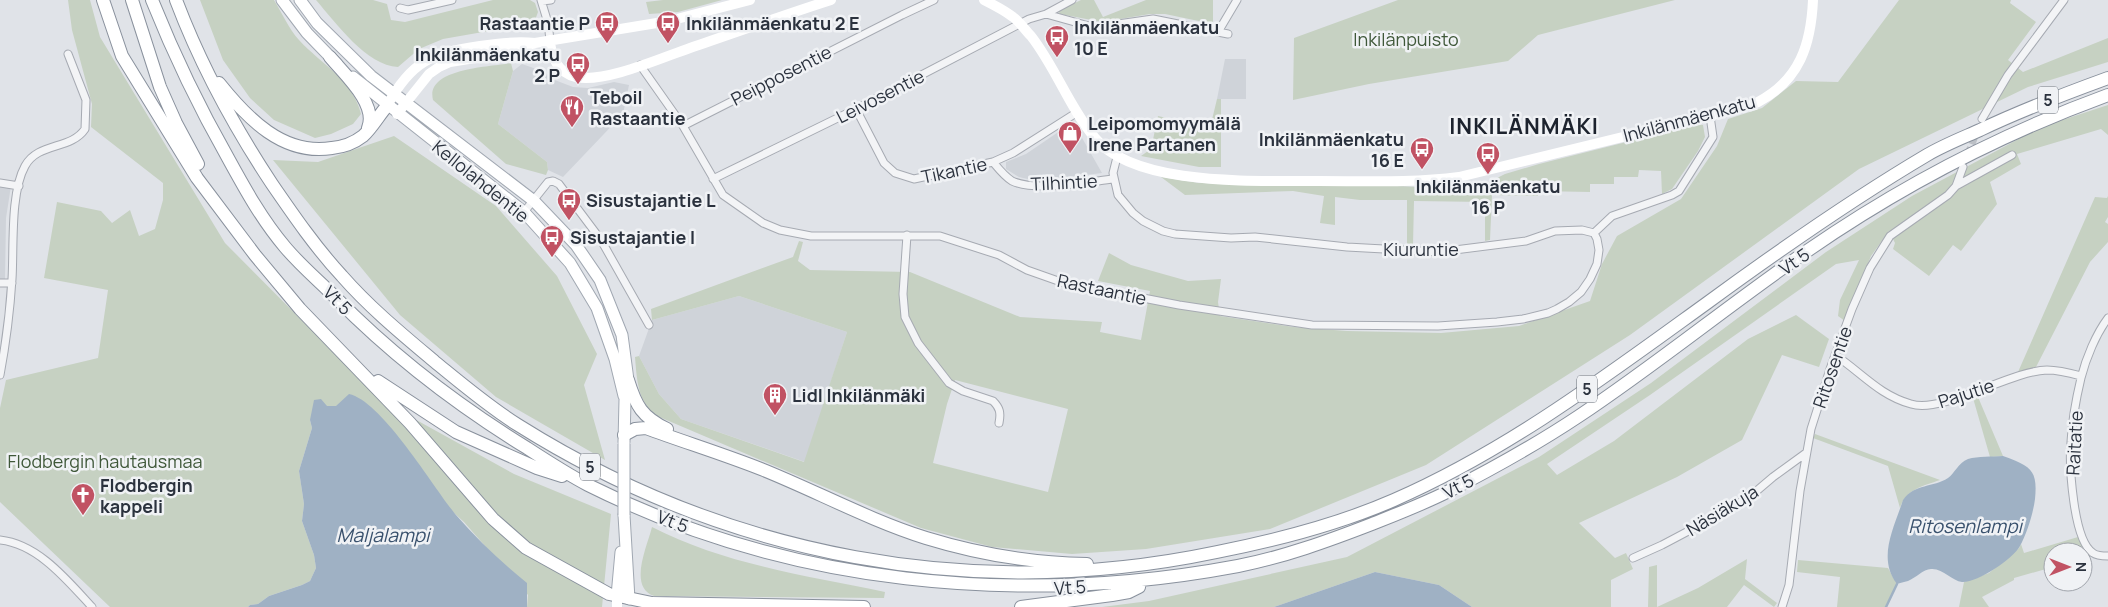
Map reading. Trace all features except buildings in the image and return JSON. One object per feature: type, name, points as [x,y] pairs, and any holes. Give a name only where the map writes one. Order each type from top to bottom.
[{"type":"highway","points":[[103,0],[122,56],[197,178],[233,226],[300,309],[410,423],[493,519],[526,548],[623,602],[650,605],[864,607]]},
{"type":"highway","points":[[132,0],[160,87],[176,123],[233,226]]},
{"type":"highway","name":"Vt 5","points":[[152,0],[173,53],[197,103],[256,210],[286,249],[372,335],[424,377],[496,429],[581,482],[666,518],[756,550],[806,563],[862,574],[913,582],[982,588],[1043,589],[1150,582],[1241,566],[1291,553],[1334,538],[1444,494],[1524,450],[1580,416],[1779,271],[1878,205],[1939,170],[2014,132],[2108,95]]},
{"type":"highway","name":"Vt 5","points":[[176,0],[201,62],[240,136],[295,218],[339,274],[387,322],[478,397],[516,424],[594,469],[684,509],[746,530],[836,554],[983,573],[1063,573],[1177,561],[1320,528],[1392,501],[1461,468],[1506,443],[1561,407],[1859,197],[1934,151],[2020,111],[2108,78]]},
{"type":"highway","points":[[330,57],[367,106],[370,118],[368,130]]},
{"type":"highway","points":[[201,62],[233,101],[253,121],[279,139],[307,150],[344,146],[363,136],[392,110]]},
{"type":"highway","points":[[358,367],[456,432],[537,468],[581,482]]},
{"type":"highway","points":[[628,380],[640,409],[653,422],[750,462],[761,469]]},
{"type":"highway","points":[[624,440],[635,429],[646,428],[761,469],[925,538],[972,550],[1060,563],[1145,565]]},
{"type":"highway","points":[[1021,607],[1129,592],[1150,582]]},
{"type":"main road","name":"Kellolahdentie","points":[[282,0],[307,33],[330,57],[392,110],[524,212],[570,263],[597,308],[615,359],[625,400]]},
{"type":"main road","name":"Kellolahdentie","points":[[300,0],[317,23],[339,47],[371,76],[534,201],[576,245],[600,280],[622,335],[628,380],[625,400],[624,440],[623,602]]},
{"type":"street","points":[[400,8],[408,10],[452,0]]},
{"type":"street","points":[[551,0],[541,1],[548,22],[554,60],[563,72],[575,76],[599,77],[640,65],[831,0]]},
{"type":"street","points":[[392,110],[394,93],[413,70],[442,52],[517,41],[534,43],[669,21],[750,0]]},
{"type":"street","name":"Peipposentie","points":[[683,126],[902,14],[934,0]]},
{"type":"street","name":"Inkilänmäenkatu","points":[[984,0],[1000,8],[1021,24],[1051,64],[1076,113],[1096,139],[1117,157],[1145,167],[1203,179],[1425,181],[1459,177],[1756,103],[1783,84],[1797,66],[1809,42],[1814,0]]},
{"type":"street","name":"Leivosentie","points":[[713,179],[856,109],[1035,16],[1046,14],[1072,0]]},
{"type":"street","points":[[1218,32],[1236,0]]},
{"type":"street","points":[[1982,119],[2008,75],[2064,0]]},
{"type":"street","points":[[1046,14],[1088,26],[1104,26],[1153,19],[1228,34]]},
{"type":"street","points":[[392,110],[405,102],[429,74],[439,67],[450,62],[519,51],[534,43]]},
{"type":"street","points":[[0,375],[7,333],[12,283],[15,206],[22,173],[33,155],[43,149],[75,139],[84,129],[86,100],[68,54]]},
{"type":"street","name":"Rastaantie","points":[[640,65],[683,126],[713,179],[728,200],[763,223],[780,230],[801,235],[825,237],[940,236],[999,255],[1027,270],[1061,282],[1179,304],[1312,325],[1406,326],[1497,322],[1548,313],[1575,297],[1590,279],[1597,264],[1598,239],[1594,233]]},
{"type":"street","name":"Tikantie","points":[[856,109],[884,163],[895,173],[914,179],[993,162],[1014,154],[1076,113]]},
{"type":"street","points":[[1594,233],[1612,216],[1679,191],[1713,136],[1710,116]]},
{"type":"street","points":[[1956,186],[2012,155]]},
{"type":"street","points":[[1113,178],[1113,167],[1117,157]]},
{"type":"street","name":"Tilhintie","points":[[993,162],[1011,180],[1026,186],[1113,178]]},
{"type":"street","name":"Ritosentie","points":[[1782,607],[1788,586],[1806,453],[1814,420],[1835,355],[1870,268],[1886,241],[1898,229],[1948,195],[1956,186],[1963,168]]},
{"type":"street","name":"Kiuruntie","points":[[1113,178],[1118,195],[1133,213],[1152,227],[1175,234],[1230,238],[1255,237],[1347,247],[1439,252],[1526,241],[1555,231],[1582,230],[1594,233]]},
{"type":"street","points":[[524,212],[548,182],[553,181],[559,184],[601,240],[649,324]]},
{"type":"street","points":[[0,183],[19,186]]},
{"type":"street","points":[[908,235],[903,294],[908,322],[918,343],[949,383],[963,391],[993,401],[1000,409],[999,423]]},
{"type":"street","points":[[0,283],[12,283]]},
{"type":"street","name":"Raitatie","points":[[2108,318],[2091,350],[2081,376],[2070,444],[2073,495],[2082,537],[2087,547],[2094,554],[2108,556]]},
{"type":"street","name":"Pajutie","points":[[1835,355],[1853,367],[1871,385],[1892,397],[1914,405],[1940,404],[2005,381],[2047,370],[2081,376]]},
{"type":"street","name":"Näsiäkuja","points":[[1633,558],[1732,508],[1806,453]]},
{"type":"street","points":[[0,540],[18,543],[41,557],[92,607]]},
{"type":"shaded area","points":[[1225,59],[1246,59],[1246,99],[1217,99]]},
{"type":"shaded area","points":[[522,64],[545,72],[552,79],[573,87],[588,88],[614,82],[629,85],[623,114],[563,177],[548,170],[547,162],[498,124],[513,71]]},
{"type":"shaded area","points":[[1073,122],[1102,173],[1036,181],[1019,177],[1006,169],[1006,162],[1026,154]]},
{"type":"shaded area","points":[[0,184],[11,186],[6,218],[5,280],[0,280]]},
{"type":"shaded area","points":[[739,296],[847,332],[805,462],[681,419],[659,394],[639,356],[652,320]]},
{"type":"green space","name":"Flodbergin hautausmaa","points":[[68,0],[90,0],[100,37],[225,243],[382,401],[514,474],[611,514],[602,607],[527,607],[528,595],[464,522],[336,406],[327,406],[310,420],[312,428],[299,471],[304,504],[302,521],[314,555],[316,568],[310,581],[269,596],[258,604],[248,607],[110,607],[0,502],[0,408],[6,380],[98,358],[108,290],[44,278],[57,202],[101,211],[112,223],[130,210],[139,236],[155,229],[163,200],[163,183],[91,127],[92,104],[72,30]]},
{"type":"green space","points":[[200,0],[274,0],[295,36],[335,73],[351,91],[361,114],[353,124],[331,134],[315,138],[274,120],[250,98],[223,60]]},
{"type":"green space","points":[[316,0],[373,0],[387,4],[391,20],[405,22],[493,0],[530,0],[535,3],[538,12],[534,23],[443,39],[419,49],[398,67],[386,65],[363,51],[342,31]]},
{"type":"green space","points":[[663,0],[722,0],[678,12],[649,14],[646,2]]},
{"type":"green space","points":[[1081,0],[1094,0],[1103,17],[1146,0],[1213,0],[1213,24],[1165,14],[1150,14],[1102,22],[1060,14],[1058,11]]},
{"type":"green space","name":"Inkilänpuisto","points":[[1398,0],[1675,0],[1538,35],[1508,61],[1369,84],[1293,100],[1294,38]]},
{"type":"green space","points":[[1899,0],[2011,0],[2010,3],[2036,22],[2008,60],[2023,72],[2108,38],[2108,62],[2028,87],[1859,169],[1630,335],[1426,465],[1270,529],[1146,549],[1072,554],[992,547],[921,528],[657,416],[645,404],[639,389],[635,357],[639,356],[659,394],[681,419],[804,462],[847,332],[739,296],[652,320],[651,309],[793,257],[799,241],[803,242],[798,261],[810,270],[910,272],[1020,317],[1102,322],[1100,332],[1141,340],[1150,291],[1098,281],[1109,253],[1131,265],[1188,281],[1221,279],[1218,302],[1220,316],[1294,327],[1347,331],[1441,333],[1519,326],[1590,301],[1602,264],[1617,236],[1681,199],[1717,146],[1728,119],[1762,108],[1796,81],[1838,82]],"holes":[[[955,380],[1068,409],[1048,492],[933,463],[947,404]]]},
{"type":"green space","points":[[511,63],[513,71],[498,124],[547,162],[548,170],[546,175],[506,164],[433,100],[433,89],[439,81],[449,75],[475,68]]},
{"type":"green space","points":[[1217,99],[1221,99],[1221,167],[1199,167],[1141,156],[1151,149],[1158,116],[1210,128]]},
{"type":"green space","points":[[2108,105],[2108,135],[2101,129],[2017,154],[2021,164],[1990,182],[1997,204],[1961,251],[1953,245],[1929,276],[1893,249],[1895,243],[1889,231],[1871,256],[1845,321],[1838,316],[1840,300],[1859,260],[1836,264],[1650,395],[1547,464],[1557,475],[1614,441],[1748,339],[1796,315],[1829,339],[1819,367],[1782,355],[1742,440],[1677,477],[1579,523],[1615,558],[1626,553],[1633,569],[1611,580],[1611,607],[1472,607],[1439,585],[1375,572],[1274,607],[1102,607],[1149,601],[1347,557],[1539,457],[1651,383],[1826,252],[1912,196],[2041,127]]},
{"type":"green space","points":[[1698,124],[1703,125],[1705,137],[1698,151],[1672,189],[1662,194],[1661,171],[1639,170],[1638,177],[1614,177],[1614,184],[1590,184],[1590,192],[1538,191],[1538,196],[1492,195],[1490,240],[1485,241],[1485,202],[1414,201],[1413,245],[1407,245],[1407,200],[1360,200],[1335,197],[1335,225],[1320,223],[1324,196],[1293,191],[1185,195],[1161,177],[1199,183],[1361,184],[1417,187],[1457,183],[1459,186],[1489,182],[1505,174],[1539,164]]},
{"type":"green space","points":[[394,136],[496,206],[557,276],[597,354],[584,385],[605,460],[496,397],[400,315],[273,160],[318,162]]},
{"type":"green space","points":[[2108,196],[2108,217],[2105,222],[2108,224],[2108,242],[2090,262],[2036,367],[2018,372],[2095,197],[2107,198]]},
{"type":"green space","points":[[1978,397],[2003,456],[1990,457],[1973,398]]},
{"type":"green space","points":[[1815,434],[1940,480],[1921,486],[1911,492],[1906,496],[1900,508],[1888,466],[1813,438]]},
{"type":"green space","points":[[652,527],[679,540],[737,560],[885,592],[884,598],[654,596],[646,591],[642,584],[641,575],[641,566]]},
{"type":"green space","points":[[2078,537],[2081,542],[2061,542]]},
{"type":"green space","points":[[2021,544],[2024,553],[2043,547],[2043,570],[2014,578],[2014,580],[1982,597],[1989,607],[1959,607],[1964,582],[1989,573],[2019,548]]},
{"type":"green space","points":[[1747,559],[1745,579],[1777,603],[1774,607],[1744,585],[1727,607],[1657,607],[1698,588]]},
{"type":"green space","points":[[1798,560],[1888,568],[1897,584],[1885,607],[1837,607],[1840,577],[1797,572]]},
{"type":"green space","points":[[1657,565],[1657,607],[1648,607],[1649,567]]},
{"type":"water","name":"Maljalampi","points":[[349,394],[362,400],[376,412],[406,447],[456,515],[490,550],[527,583],[527,607],[248,607],[258,604],[269,596],[310,581],[316,568],[314,555],[302,521],[304,504],[299,471],[312,428],[310,420],[314,400],[321,399],[327,406],[336,406]]},
{"type":"water","name":"Ritosenlampi","points":[[2003,456],[2026,466],[2035,481],[2035,499],[2031,517],[2023,541],[2016,551],[1994,569],[1969,581],[1958,581],[1940,570],[1931,569],[1925,570],[1908,581],[1897,584],[1888,564],[1888,553],[1892,532],[1903,500],[1919,488],[1948,478],[1968,459]]},
{"type":"water","points":[[1375,572],[1439,585],[1472,607],[1274,607]]},
{"type":"waterway","points":[[1886,607],[1897,584]]},
{"type":"tunnel","points":[[1968,154],[1977,131]]},
{"type":"place","name":"Rastaantie P","points":[[607,44]]},
{"type":"place","name":"Inkilänmäenkatu 2 E","points":[[668,44]]},
{"type":"place","name":"Inkilänmäenkatu 10 E","points":[[1057,58]]},
{"type":"place","name":"Inkilänmäenkatu 2 P","points":[[578,85]]},
{"type":"place","name":"Teboil Rastaantie","points":[[572,128]]},
{"type":"place","name":"Leipomomyymälä Irene Partanen","points":[[1070,154]]},
{"type":"place","name":"Inkilänmäenkatu 16 E","points":[[1422,170]]},
{"type":"place","name":"Inkilänmäenkatu 16 P","points":[[1488,175]]},
{"type":"place","name":"Sisustajantie L","points":[[569,221]]},
{"type":"place","name":"Sisustajantie I","points":[[552,258]]},
{"type":"place","name":"Lidl Inkilänmäki","points":[[775,416]]},
{"type":"place","name":"Flodbergin kappeli","points":[[83,516]]},
{"type":"district","name":"INKILÄNMÄKI","points":[[1524,126]]}]
